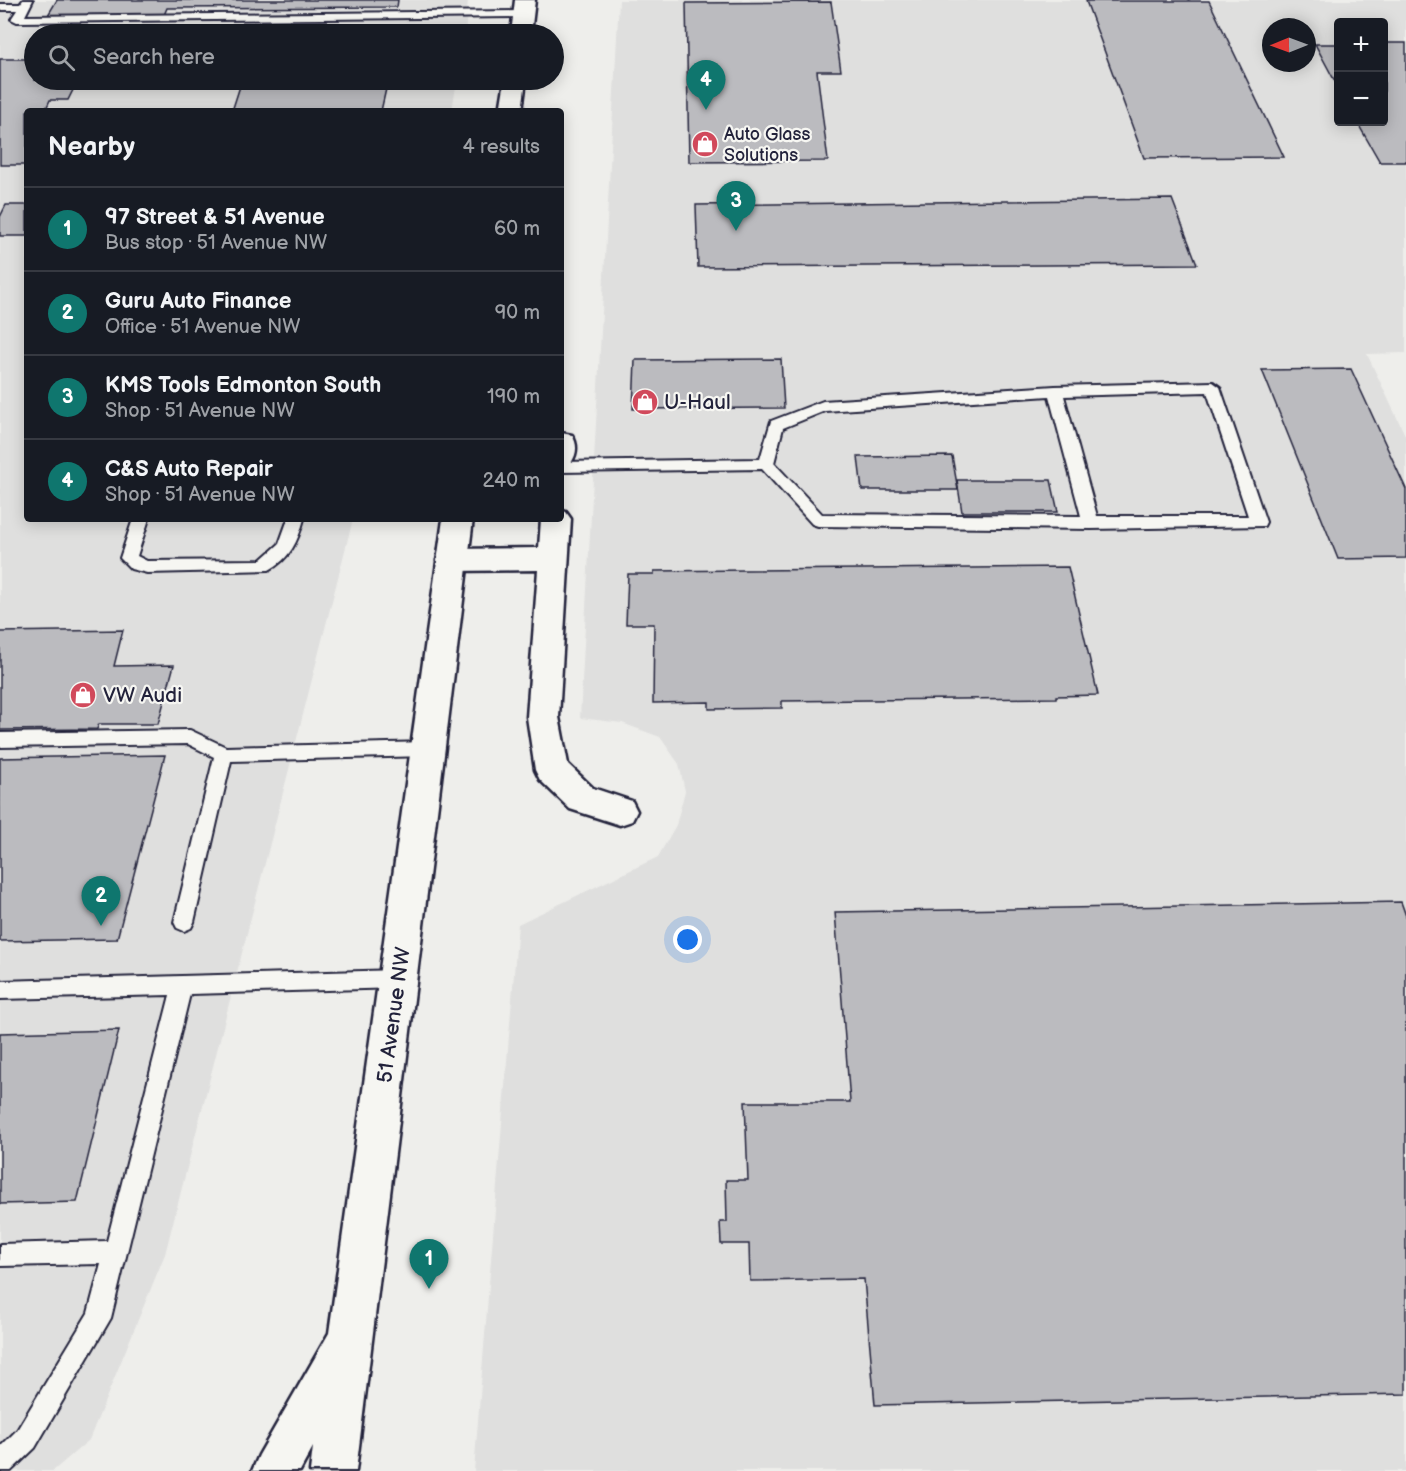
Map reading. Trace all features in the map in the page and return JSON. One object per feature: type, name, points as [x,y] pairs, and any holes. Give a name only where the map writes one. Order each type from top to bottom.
[{"type":"main road","points":[[511,108],[514,90]]},
{"type":"main road","name":"51 Avenue NW","points":[[333,1471],[458,522]]},
{"type":"main road","points":[[556,522],[543,717],[552,770],[582,799],[620,811]]},
{"type":"main road","points":[[453,560],[553,559]]},
{"type":"main road","points":[[275,1471],[351,1334]]},
{"type":"lane","points":[[439,15],[441,0]]},
{"type":"lane","points":[[26,4],[17,19],[523,16]]},
{"type":"lane","points":[[0,7],[26,4]]},
{"type":"lane","points":[[564,455],[766,464],[818,520],[1258,522],[1213,387],[1055,391],[824,406],[776,425],[766,464]]},
{"type":"lane","points":[[1055,391],[1091,523]]},
{"type":"lane","points":[[140,522],[128,558],[137,565],[147,567],[263,566],[272,562],[285,548],[295,522]]},
{"type":"lane","points":[[0,740],[190,737],[224,754],[428,749]]},
{"type":"lane","points":[[184,922],[224,754]]},
{"type":"lane","points":[[0,990],[399,979]]},
{"type":"lane","points":[[0,1464],[26,1439],[99,1318],[182,986]]},
{"type":"lane","points":[[0,1256],[115,1252]]},
{"type":"shaded area","points":[[0,0],[468,0],[466,24],[24,24],[24,90],[455,90],[452,108],[24,108],[24,522],[352,522],[165,1254],[89,1440],[53,1471],[0,1471]]},
{"type":"shaded area","points":[[619,0],[1406,0],[1406,353],[1367,354],[1406,437],[1406,1471],[474,1471],[518,924],[658,857],[676,825],[685,791],[679,764],[660,737],[622,723],[580,718]]},
{"type":"building","points":[[57,0],[398,0],[397,7],[167,8],[164,15],[48,15]]},
{"type":"building","points":[[1086,1],[1209,1],[1284,157],[1144,158]]},
{"type":"building","points":[[831,2],[841,71],[817,71],[828,161],[689,162],[686,3]]},
{"type":"building","points":[[1388,43],[1406,43],[1406,162],[1380,162],[1359,126],[1388,126]]},
{"type":"building","points":[[1316,44],[1334,44],[1334,80],[1316,46]]},
{"type":"building","points":[[0,59],[24,59],[24,90],[73,90],[68,100],[50,100],[46,108],[24,108],[24,165],[0,165]]},
{"type":"building","points":[[239,90],[386,90],[382,108],[233,108]]},
{"type":"building","points":[[1172,199],[1197,264],[698,267],[696,205]]},
{"type":"building","points":[[6,205],[24,205],[24,236],[0,236],[0,217]]},
{"type":"building","points":[[781,359],[784,408],[633,409],[635,360]]},
{"type":"building","points":[[1351,369],[1406,489],[1406,558],[1338,559],[1262,370]]},
{"type":"building","points":[[952,456],[958,490],[862,490],[858,457]]},
{"type":"building","points":[[957,480],[1051,480],[1058,512],[962,512]]},
{"type":"building","points":[[1068,567],[1098,695],[1056,696],[1056,698],[782,701],[782,708],[709,709],[709,702],[653,703],[654,624],[626,624],[628,574],[654,574],[654,571]]},
{"type":"building","name":"VW Audi","points":[[123,630],[114,666],[174,665],[158,724],[99,724],[97,729],[0,730],[0,632]]},
{"type":"building","points":[[165,755],[117,939],[0,941],[0,758]]},
{"type":"building","points":[[1401,902],[1406,916],[1406,1394],[875,1405],[864,1279],[750,1281],[749,1244],[721,1244],[720,1222],[727,1222],[726,1180],[748,1180],[745,1102],[850,1102],[835,912]]},
{"type":"building","points":[[119,1030],[77,1202],[0,1204],[0,1033]]},
{"type":"place","name":"C&S Auto Repair","points":[[706,110]]},
{"type":"place","name":"Auto Glass Solutions","points":[[705,144]]},
{"type":"place","name":"KMS Tools Edmonton South","points":[[736,231]]},
{"type":"place","name":"U-Haul","points":[[645,402]]},
{"type":"place","name":"VW Audi","points":[[83,695]]},
{"type":"place","name":"Guru Auto Finance","points":[[101,926]]},
{"type":"place","name":"97 Street & 51 Avenue","points":[[429,1289]]}]
